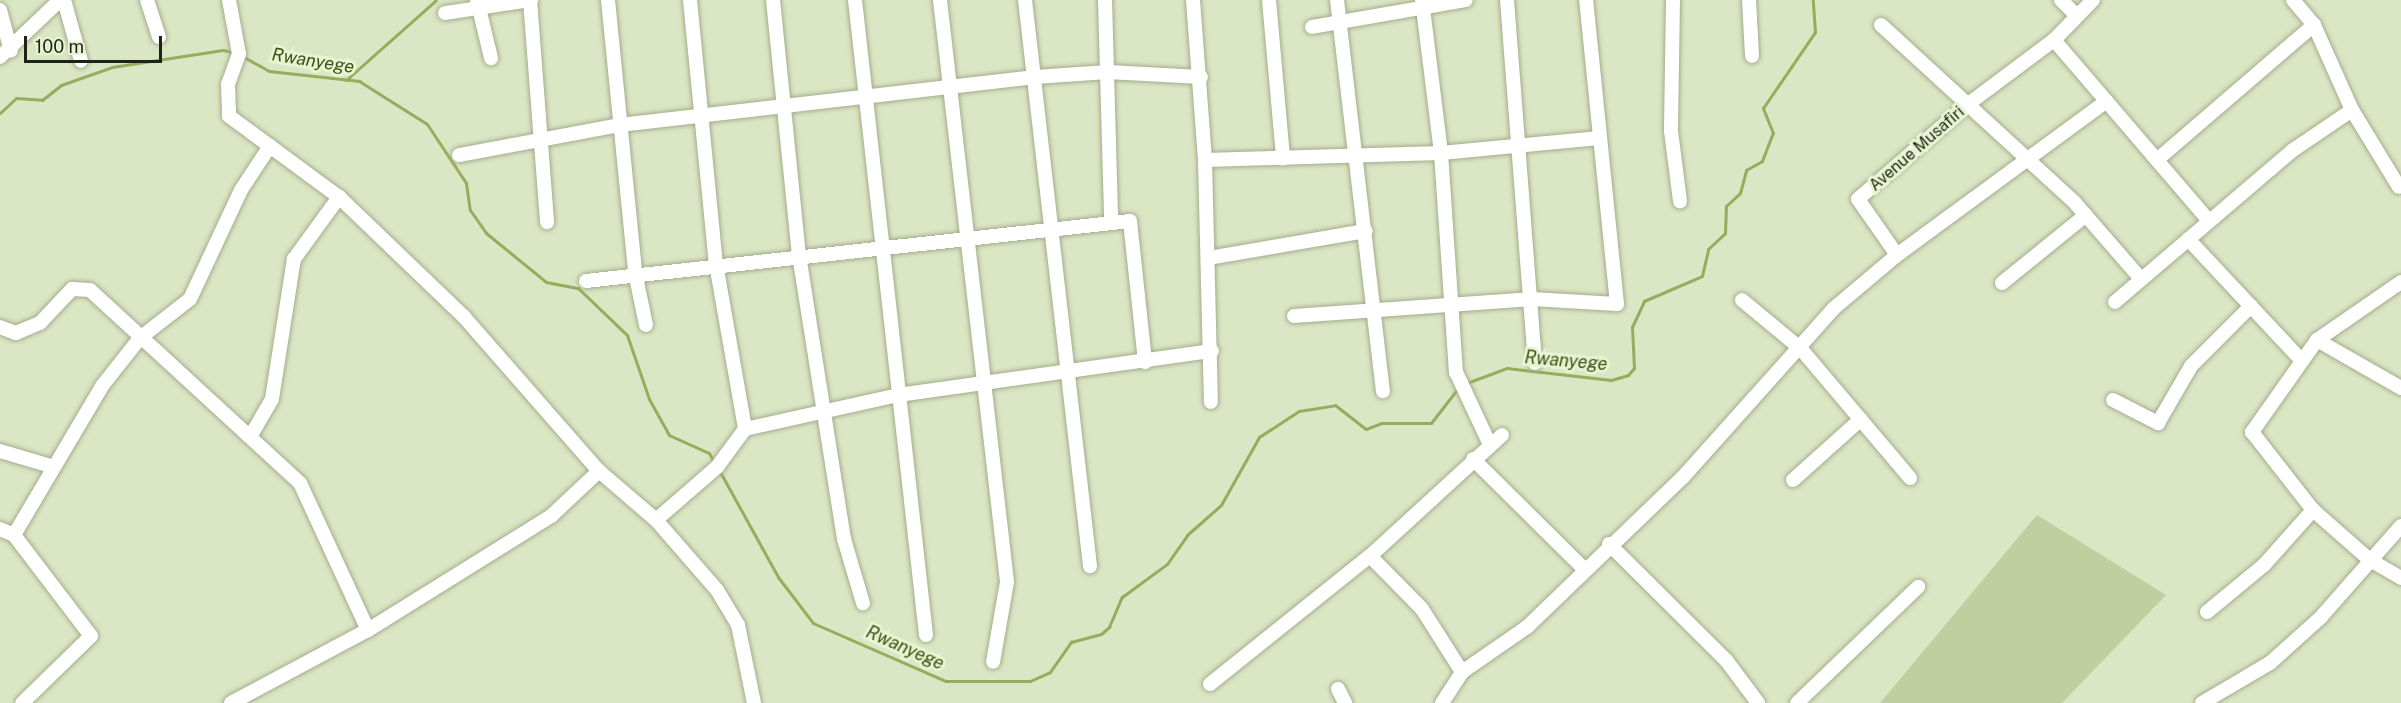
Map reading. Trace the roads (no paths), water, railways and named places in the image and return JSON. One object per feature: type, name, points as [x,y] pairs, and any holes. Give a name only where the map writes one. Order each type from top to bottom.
[{"type":"street","points":[[5,54],[62,0],[81,61]]},
{"type":"street","points":[[147,0],[159,38]]},
{"type":"street","points":[[229,0],[238,54],[225,105],[229,116],[339,197],[464,317],[599,471],[656,520],[717,590],[738,625],[754,703]]},
{"type":"street","points":[[445,13],[478,4],[530,0],[547,222]]},
{"type":"street","points":[[608,0],[635,273],[646,325]]},
{"type":"street","points":[[690,0],[705,115],[716,264],[745,429]]},
{"type":"street","points":[[773,0],[786,105],[799,255],[844,538],[863,603]]},
{"type":"street","points":[[855,0],[883,246],[897,395],[926,635]]},
{"type":"street","points":[[940,0],[986,383],[1007,582],[993,662]]},
{"type":"street","points":[[1025,0],[1066,375],[1090,566]]},
{"type":"street","points":[[1105,0],[1112,220]]},
{"type":"street","points":[[1193,0],[1206,160],[1212,351],[1211,402]]},
{"type":"street","points":[[1269,0],[1283,158]]},
{"type":"street","points":[[1338,0],[1358,156],[1383,391]]},
{"type":"street","points":[[1312,27],[1340,24],[1423,4],[1466,0]]},
{"type":"street","points":[[1508,0],[1521,143],[1535,363]]},
{"type":"street","points":[[1294,316],[1374,306],[1451,302],[1532,299],[1617,304],[1586,0]]},
{"type":"street","points":[[1674,0],[1671,130],[1680,201]]},
{"type":"street","points":[[1749,0],[1752,56]]},
{"type":"street","points":[[2061,0],[2076,15]]},
{"type":"street","name":"Avenue Musafiri","points":[[1897,255],[1858,199],[1967,105],[2054,40],[2092,0]]},
{"type":"street","points":[[2293,0],[2314,26],[2352,110],[2399,187]]},
{"type":"street","points":[[478,4],[491,58]]},
{"type":"street","points":[[1423,4],[1441,153],[1456,372],[1490,445]]},
{"type":"street","points":[[0,10],[5,54]]},
{"type":"street","points":[[1881,25],[2086,215],[2141,279]]},
{"type":"street","points":[[2158,159],[2314,26]]},
{"type":"street","points":[[2054,40],[2209,221]]},
{"type":"street","points":[[459,155],[620,125],[1035,77],[1108,72],[1201,77]]},
{"type":"street","points":[[1442,703],[1462,672],[1527,627],[1609,544],[1683,477],[1733,415],[1801,349],[1833,309],[1897,255],[2028,162],[2107,101]]},
{"type":"street","points":[[2115,302],[2293,150],[2352,110]]},
{"type":"street","points":[[1206,160],[1441,153],[1521,143],[1599,138]]},
{"type":"street","points":[[14,535],[102,386],[140,338],[190,299],[241,190],[270,146]]},
{"type":"street","points":[[250,437],[272,399],[294,259],[339,197]]},
{"type":"street","points":[[2002,283],[2086,215]]},
{"type":"street","points":[[586,281],[635,273],[799,255],[1050,231],[1112,220],[1130,221],[1144,362]]},
{"type":"street","points":[[1209,258],[1366,231]]},
{"type":"street","points":[[2188,239],[2302,361]]},
{"type":"street","points":[[2401,282],[2317,340],[2252,432],[2313,510],[2370,560],[2401,578]]},
{"type":"street","points":[[0,327],[16,333],[40,323],[72,290],[90,291],[300,483],[368,630]]},
{"type":"street","points":[[1742,300],[1801,349],[1910,478]]},
{"type":"street","points":[[2113,400],[2158,423],[2191,366],[2251,306]]},
{"type":"street","points":[[2317,340],[2401,388]]},
{"type":"street","points":[[656,520],[717,467],[745,429],[897,395],[1066,375],[1212,351]]},
{"type":"street","points":[[1793,480],[1860,419]]},
{"type":"street","points":[[1210,684],[1370,556],[1473,459],[1502,435]]},
{"type":"street","points":[[0,451],[54,467]]},
{"type":"street","points":[[1473,459],[1584,569]]},
{"type":"street","points":[[231,703],[368,630],[551,516],[599,471]]},
{"type":"street","points":[[2207,612],[2264,565],[2313,510]]},
{"type":"street","points":[[2202,703],[2270,663],[2321,617],[2401,526]]},
{"type":"street","points":[[0,529],[14,535],[91,636],[22,703]]},
{"type":"street","points":[[1609,544],[1726,660],[1758,703]]},
{"type":"street","points":[[1370,556],[1422,609],[1462,672]]},
{"type":"street","points":[[1797,703],[1918,587]]},
{"type":"street","points":[[1338,689],[1345,703]]},
{"type":"waterway","points":[[346,80],[436,0]]},
{"type":"waterway","name":"Rwanyege","points":[[1464,384],[1507,368],[1611,380],[1628,375],[1634,368],[1632,327],[1644,301],[1702,276],[1708,249],[1725,233],[1726,206],[1740,193],[1746,170],[1762,161],[1773,133],[1763,108],[1815,32],[1813,0]]},
{"type":"waterway","name":"Rwanyege","points":[[0,113],[16,98],[42,100],[61,85],[112,67],[223,50],[236,53]]},
{"type":"waterway","name":"Rwanyege","points":[[242,56],[269,71],[359,81],[427,124],[466,183],[470,210],[486,233],[546,282],[578,288],[627,335],[649,399],[669,435],[709,453],[715,464]]},
{"type":"waterway","name":"Rwanyege","points":[[719,470],[778,577],[813,623],[946,681],[1030,681],[1050,672],[1071,642],[1101,634],[1109,627],[1122,597],[1167,564],[1187,535],[1221,505],[1259,437],[1299,411],[1335,405],[1366,429],[1382,423],[1431,423],[1459,387]]}]
